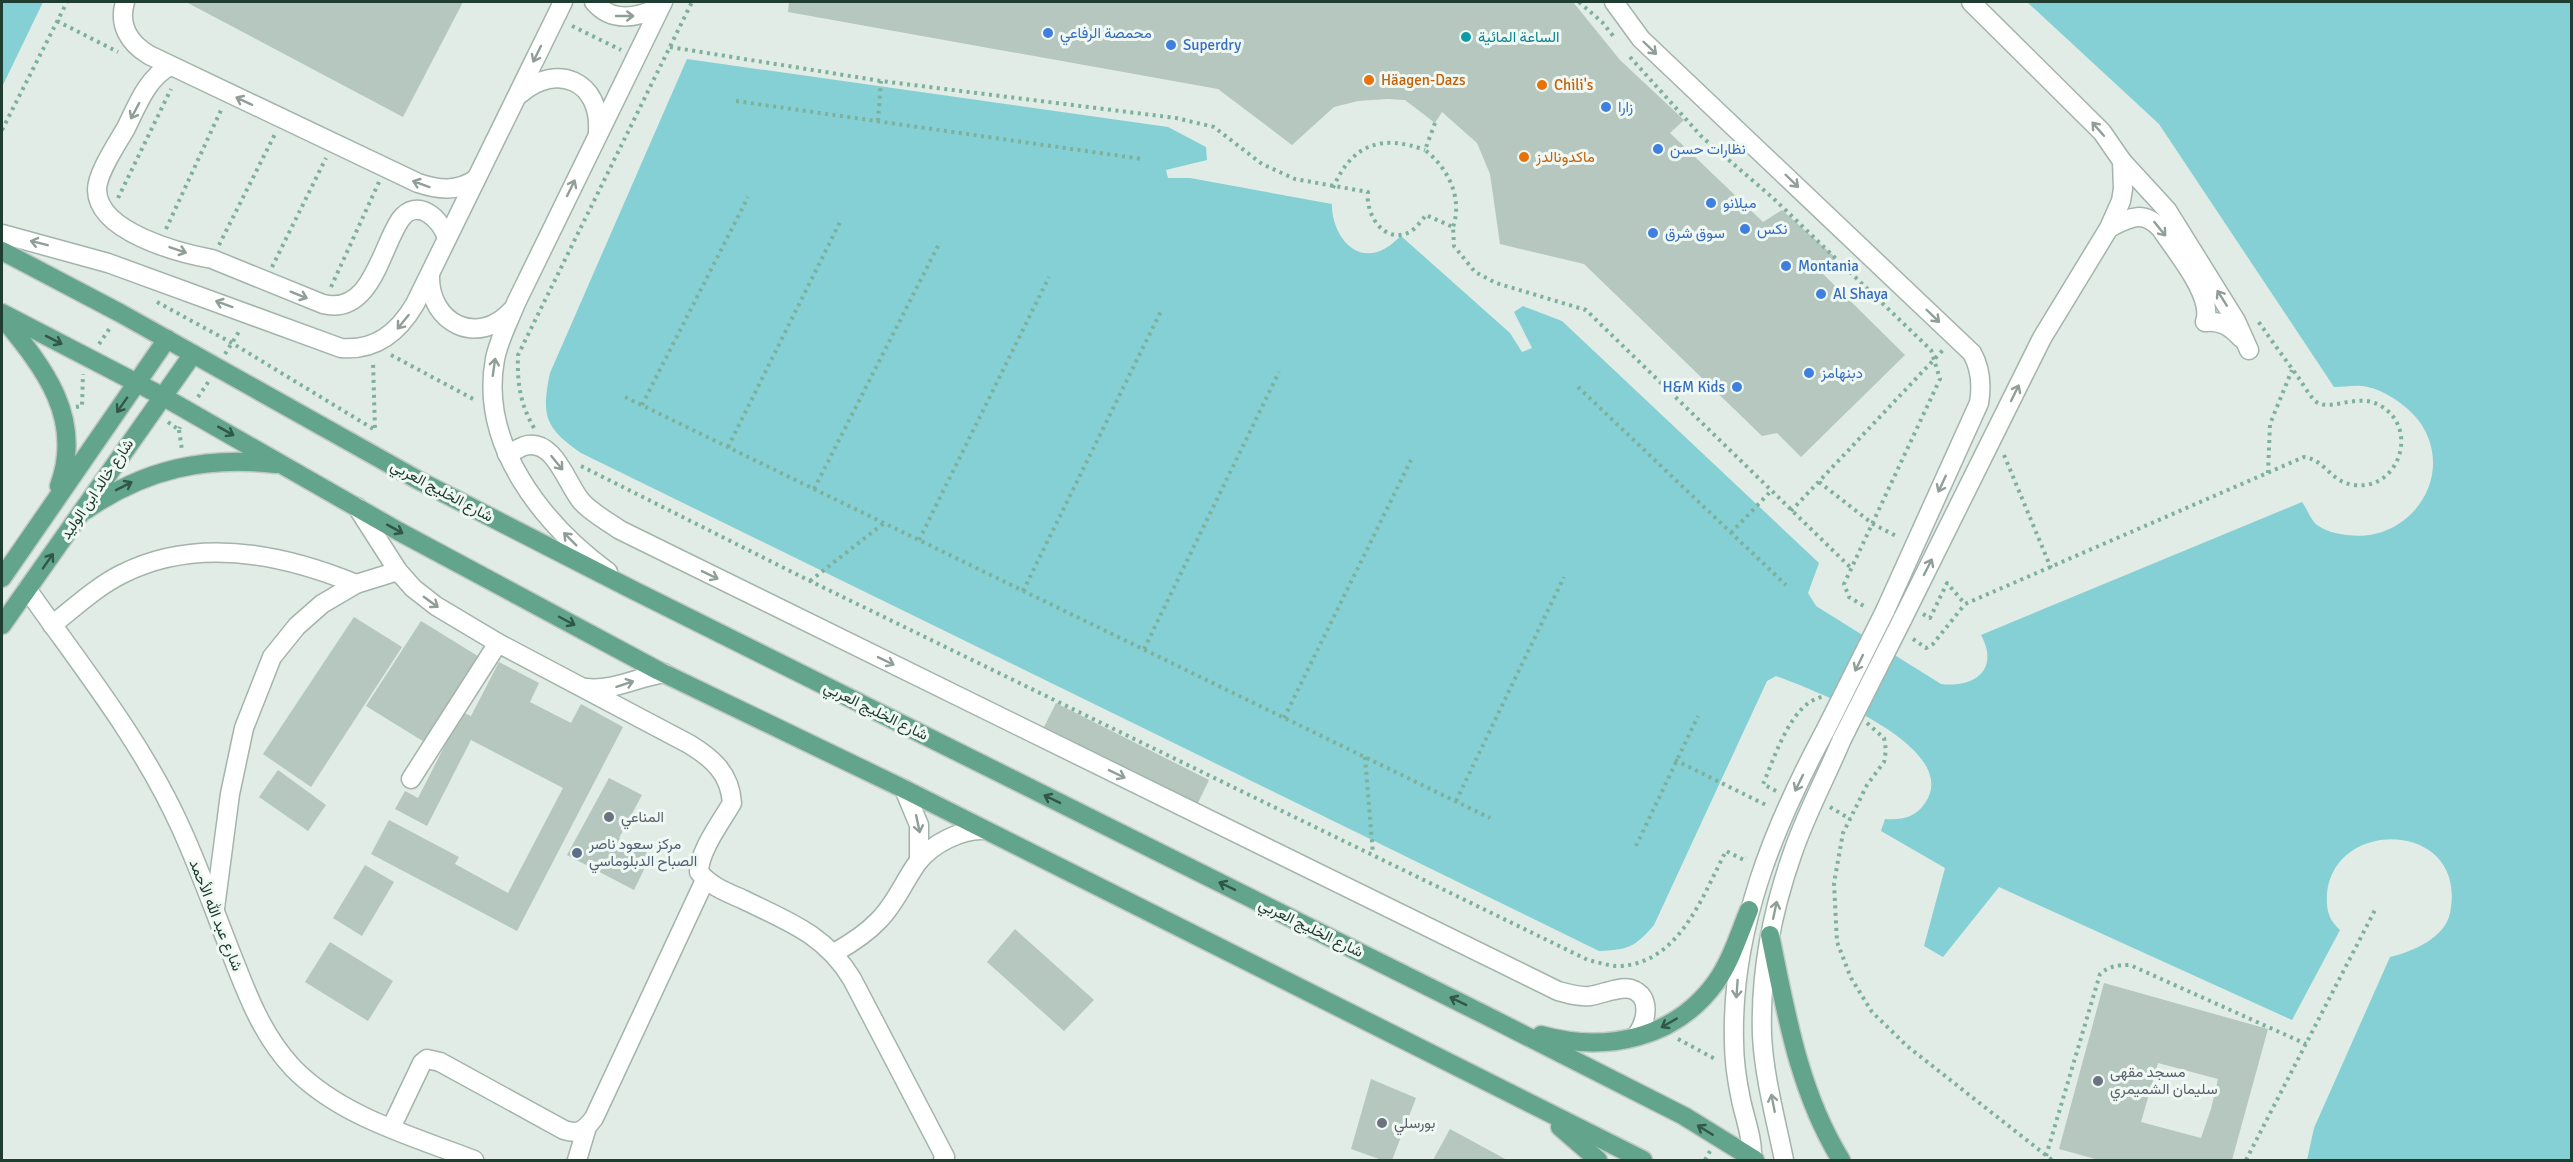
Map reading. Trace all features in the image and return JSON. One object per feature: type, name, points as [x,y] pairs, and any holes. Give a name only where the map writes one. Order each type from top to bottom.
[{"type":"main road","name":"شارع الخليج العربي","points":[[2,251],[167,339],[418,480],[1684,1116],[1753,1160]]},
{"type":"main road","points":[[2,315],[162,396],[357,507],[664,673],[904,789],[1643,1161]]},
{"type":"main road","points":[[2,315],[39,362],[56,392],[61,410],[67,446],[65,468],[52,505]]},
{"type":"main road","name":"شارع خالد ابن الوليد","points":[[2,578],[167,339]]},
{"type":"main road","name":"شارع خالد ابن الوليد","points":[[2,625],[192,354]]},
{"type":"main road","points":[[75,518],[127,484],[146,476],[184,466],[246,460],[286,465]]},
{"type":"main road","points":[[1487,1016],[1535,1034],[1570,1043],[1616,1042],[1660,1028],[1692,1009],[1705,995],[1726,963],[1749,910]]},
{"type":"main road","points":[[1770,935],[1799,1067],[1811,1101],[1841,1161]]},
{"type":"main road","points":[[1527,1103],[1598,1161]]},
{"type":"lane","points":[[126,2],[123,21],[129,37],[140,49],[175,68],[434,189],[455,188],[476,178]]},
{"type":"lane","points":[[594,2],[605,12],[622,17],[641,15],[662,4]]},
{"type":"lane","points":[[1614,2],[1646,45],[1972,354],[1977,363],[1981,381],[1979,403],[1885,611],[1834,735],[1777,900],[1764,981],[1762,1037],[1784,1161]]},
{"type":"lane","points":[[1971,2],[2084,112],[2122,161],[2167,210],[2236,321],[2249,350],[2230,327],[2216,322],[2205,322],[2207,310],[2203,295],[2157,224],[2148,218],[2136,217],[2109,228]]},
{"type":"lane","points":[[631,589],[599,566],[560,529],[527,488],[501,439],[494,409],[493,379],[496,357],[516,303],[662,4]]},
{"type":"lane","points":[[2,234],[108,263],[341,348],[351,349],[372,345],[391,335],[405,320],[430,276],[559,10]]},
{"type":"lane","points":[[175,68],[159,74],[146,90],[100,178],[98,197],[109,218],[123,227],[160,244],[212,259],[323,304],[341,305],[361,293],[369,284],[399,221],[412,211],[422,210],[432,215],[440,223],[447,238]]},
{"type":"lane","points":[[516,97],[538,80],[556,76],[572,80],[586,91],[595,105],[599,119],[598,133]]},
{"type":"lane","points":[[1753,1160],[1736,1071],[1734,1041],[1739,958],[1749,910],[1783,818],[1902,620],[2042,338],[2109,228],[2121,201],[2122,161]]},
{"type":"lane","points":[[430,276],[430,288],[438,306],[452,321],[465,328],[479,330],[493,325],[504,318],[516,303]]},
{"type":"lane","points":[[507,454],[531,445],[545,450],[562,467],[581,502],[620,530],[1558,991],[1581,996],[1623,989],[1635,991],[1640,994],[1646,1010],[1642,1027],[1636,1036]]},
{"type":"lane","points":[[357,507],[398,571],[413,588],[436,606],[498,642],[689,744],[706,754],[723,772],[732,793],[732,802],[699,862],[699,872],[705,880],[803,929],[834,953],[852,979],[946,1159]]},
{"type":"lane","points":[[52,625],[99,587],[145,564],[179,555],[236,553],[268,557],[315,567],[356,584]]},
{"type":"lane","points":[[215,912],[230,794],[244,728],[272,657],[297,626],[322,604],[356,584],[398,571]]},
{"type":"lane","name":"شارع عبد الله الأحمد","points":[[27,589],[131,737],[159,786],[180,826],[252,1005],[277,1048],[293,1067],[331,1098],[391,1128],[474,1161]]},
{"type":"lane","points":[[411,779],[498,642]]},
{"type":"lane","points":[[584,688],[615,687],[664,673]]},
{"type":"lane","points":[[904,789],[919,825],[919,860]]},
{"type":"lane","points":[[834,953],[868,931],[880,919],[919,860],[954,836],[969,831],[984,830]]},
{"type":"lane","points":[[391,1128],[422,1063],[427,1059],[440,1062],[564,1130],[573,1133],[581,1132],[594,1118],[705,880]]},
{"type":"lane","points":[[578,1161],[587,1127]]},
{"type":"path","points":[[2,130],[67,2]]},
{"type":"path","points":[[526,425],[537,433],[527,417],[520,397],[517,376],[518,355],[692,2]]},
{"type":"path","points":[[1579,2],[1602,22],[1617,40]]},
{"type":"path","points":[[559,10],[659,69]]},
{"type":"path","points":[[57,21],[118,53]]},
{"type":"path","points":[[670,47],[880,81],[1176,118],[1214,127],[1262,164],[1295,179],[1333,188],[1368,192],[1366,204],[1372,220],[1380,228],[1394,234],[1409,232],[1426,214],[1453,227]]},
{"type":"path","points":[[1624,48],[1668,102],[1702,137],[1781,206],[1931,350],[1935,358],[1940,379],[1873,524],[1850,567],[1844,584],[1845,590]]},
{"type":"path","points":[[109,218],[175,68]]},
{"type":"path","points":[[878,121],[880,81]]},
{"type":"path","points":[[160,244],[229,93]]},
{"type":"path","points":[[736,101],[1142,159]]},
{"type":"path","points":[[212,259],[283,119]]},
{"type":"path","points":[[1425,150],[1435,123]]},
{"type":"path","points":[[1333,188],[1348,160],[1375,144],[1394,141],[1425,150],[1435,158],[1451,182],[1456,205],[1453,227],[1454,246],[1475,272],[1496,283],[1586,310],[1850,567]]},
{"type":"path","points":[[265,281],[334,143]]},
{"type":"path","points":[[323,304],[386,168]]},
{"type":"path","points":[[642,405],[748,197]]},
{"type":"path","points":[[728,447],[840,222]]},
{"type":"path","points":[[814,489],[940,242]]},
{"type":"path","points":[[919,540],[1049,277]]},
{"type":"path","points":[[1023,591],[1162,309]]},
{"type":"path","points":[[1930,618],[1947,583],[1965,604],[2304,457],[2322,463],[2332,475],[2342,482],[2365,485],[2386,476],[2400,457],[2402,445],[2397,423],[2382,406],[2360,399],[2332,405],[2315,401],[2257,320]]},
{"type":"path","points":[[1791,511],[1955,337]]},
{"type":"path","points":[[232,343],[375,430],[372,345],[494,409]]},
{"type":"path","points":[[61,410],[82,406],[84,367]]},
{"type":"path","points":[[2268,473],[2270,423],[2292,369]]},
{"type":"path","points":[[1144,649],[1279,372]]},
{"type":"path","points":[[1578,387],[1786,585]]},
{"type":"path","points":[[625,397],[1490,818]]},
{"type":"path","points":[[1995,434],[2050,568]]},
{"type":"path","points":[[1284,718],[1411,460]]},
{"type":"path","points":[[572,462],[810,581],[1588,960],[1614,966],[1633,964],[1660,952],[1686,928],[1726,851],[1744,860],[1750,850]]},
{"type":"path","points":[[1819,482],[1873,524],[1902,539]]},
{"type":"path","points":[[1731,533],[1771,491]]},
{"type":"path","points":[[810,581],[884,523]]},
{"type":"path","points":[[1455,801],[1564,577]]},
{"type":"path","points":[[1675,760],[1772,808],[1780,793],[1763,784],[1797,712],[1812,700],[1821,697],[1830,698]]},
{"type":"path","points":[[1636,846],[1675,760],[1698,716]]},
{"type":"path","points":[[1858,717],[1880,733],[1886,750],[1884,762],[1867,786],[1843,834],[1834,883],[1837,942],[1851,978],[1872,1012],[1907,1046],[2052,1161]]},
{"type":"path","points":[[1365,757],[1373,855]]},
{"type":"path","points":[[1830,808],[1850,819]]},
{"type":"path","points":[[2246,1161],[2376,908]]},
{"type":"path","points":[[2046,1156],[2100,974],[2107,968],[2116,965],[2130,965],[2306,1044]]},
{"type":"water","points":[[2,2],[43,2],[2,87]]},
{"type":"water","points":[[2027,2],[2571,2],[2571,1160],[2307,1160],[2314,1128],[2390,957],[2408,952],[2435,937],[2447,922],[2450,913],[2450,883],[2440,860],[2422,846],[2399,840],[2374,841],[2352,851],[2335,868],[2327,893],[2327,904],[2330,918],[2340,930],[2292,1020],[1999,887],[1943,957],[1924,946],[1945,868],[1881,831],[1885,819],[1908,817],[1917,812],[1925,803],[1931,782],[1923,761],[1904,742],[1879,723],[1820,693],[1776,676],[1767,681],[1654,925],[1630,946],[1617,950],[1599,951],[581,453],[553,428],[546,411],[550,373],[687,59],[1168,127],[1206,147],[1207,160],[1166,170],[1168,178],[1190,178],[1332,204],[1332,213],[1338,232],[1350,247],[1358,251],[1377,252],[1401,236],[1510,333],[1522,352],[1532,348],[1514,312],[1523,306],[1562,321],[1819,563],[1808,593],[1816,606],[1941,684],[1964,683],[1980,674],[1987,658],[1986,647],[1981,635],[2302,502],[2317,525],[2327,531],[2343,535],[2370,535],[2390,529],[2408,517],[2421,502],[2430,483],[2433,463],[2430,442],[2419,421],[2401,403],[2378,390],[2359,386],[2334,387],[2159,124]]},
{"type":"building","points":[[186,2],[463,2],[403,117]]},
{"type":"building","name":"سوق شرق","points":[[789,2],[1573,2],[1620,60],[1684,120],[1670,133],[1763,222],[1782,210],[1836,258],[1821,272],[1905,355],[1801,457],[1777,433],[1762,436],[1584,264],[1500,244],[1490,174],[1477,143],[1442,112],[1435,123],[1405,100],[1358,101],[1334,107],[1292,145],[1218,89],[788,12]]},
{"type":"building","points":[[354,617],[402,647],[311,787],[263,754]]},
{"type":"building","points":[[421,621],[481,658],[426,743],[366,706]]},
{"type":"building","points":[[499,662],[539,683],[530,702],[571,723],[581,704],[623,727],[517,931],[371,854],[389,820],[459,857],[455,864],[508,893],[563,788],[471,740],[427,826],[395,809],[405,791],[418,798],[462,712],[471,716]]},
{"type":"building","points":[[1056,703],[1209,780],[1195,809],[1042,731]]},
{"type":"building","points":[[278,770],[326,805],[308,831],[259,797]]},
{"type":"building","name":"المناعي","points":[[609,778],[642,795],[619,838],[651,855],[634,890],[567,855]]},
{"type":"building","points":[[365,865],[394,882],[362,936],[333,918]]},
{"type":"building","points":[[1015,929],[1094,1000],[1064,1031],[987,962]]},
{"type":"building","points":[[330,942],[393,981],[368,1021],[305,982]]},
{"type":"building","points":[[2104,983],[2268,1029],[2232,1160],[2099,1160],[2059,1149]],"holes":[[[2158,1063],[2218,1079],[2201,1138],[2141,1122]]]},
{"type":"building","name":"بورسلي","points":[[1371,1079],[1416,1098],[1392,1160],[1382,1160],[1351,1149]]},
{"type":"building","points":[[1450,1129],[1507,1160],[1433,1160]]},
{"type":"place","name":"محمصة الرفاعي","points":[[1048,33]]},
{"type":"place","name":"الساعة المائية","points":[[1466,37]]},
{"type":"place","name":"Superdry","points":[[1171,45]]},
{"type":"place","name":"Häagen-Dazs","points":[[1369,80]]},
{"type":"place","name":"Chili's","points":[[1542,85]]},
{"type":"place","name":"زارا","points":[[1606,107]]},
{"type":"place","name":"نظارات حسن","points":[[1658,149]]},
{"type":"place","name":"ماكدونالدز","points":[[1524,157]]},
{"type":"place","name":"ميلانو","points":[[1711,203]]},
{"type":"place","name":"نكس","points":[[1745,229]]},
{"type":"place","name":"سوق شرق","points":[[1653,233]]},
{"type":"place","name":"Montania","points":[[1786,266]]},
{"type":"place","name":"Al Shaya","points":[[1821,294]]},
{"type":"place","name":"دبنهامز","points":[[1809,373]]},
{"type":"place","name":"H&M Kids","points":[[1737,387]]},
{"type":"place","name":"المناعي","points":[[609,817]]},
{"type":"place","name":"مركز سعود ناصر الصباح الدبلوماسي","points":[[577,853]]},
{"type":"place","name":"مسجد مقهى سليمان الشميمري","points":[[2098,1081]]},
{"type":"place","name":"بورسلي","points":[[1382,1123]]}]
